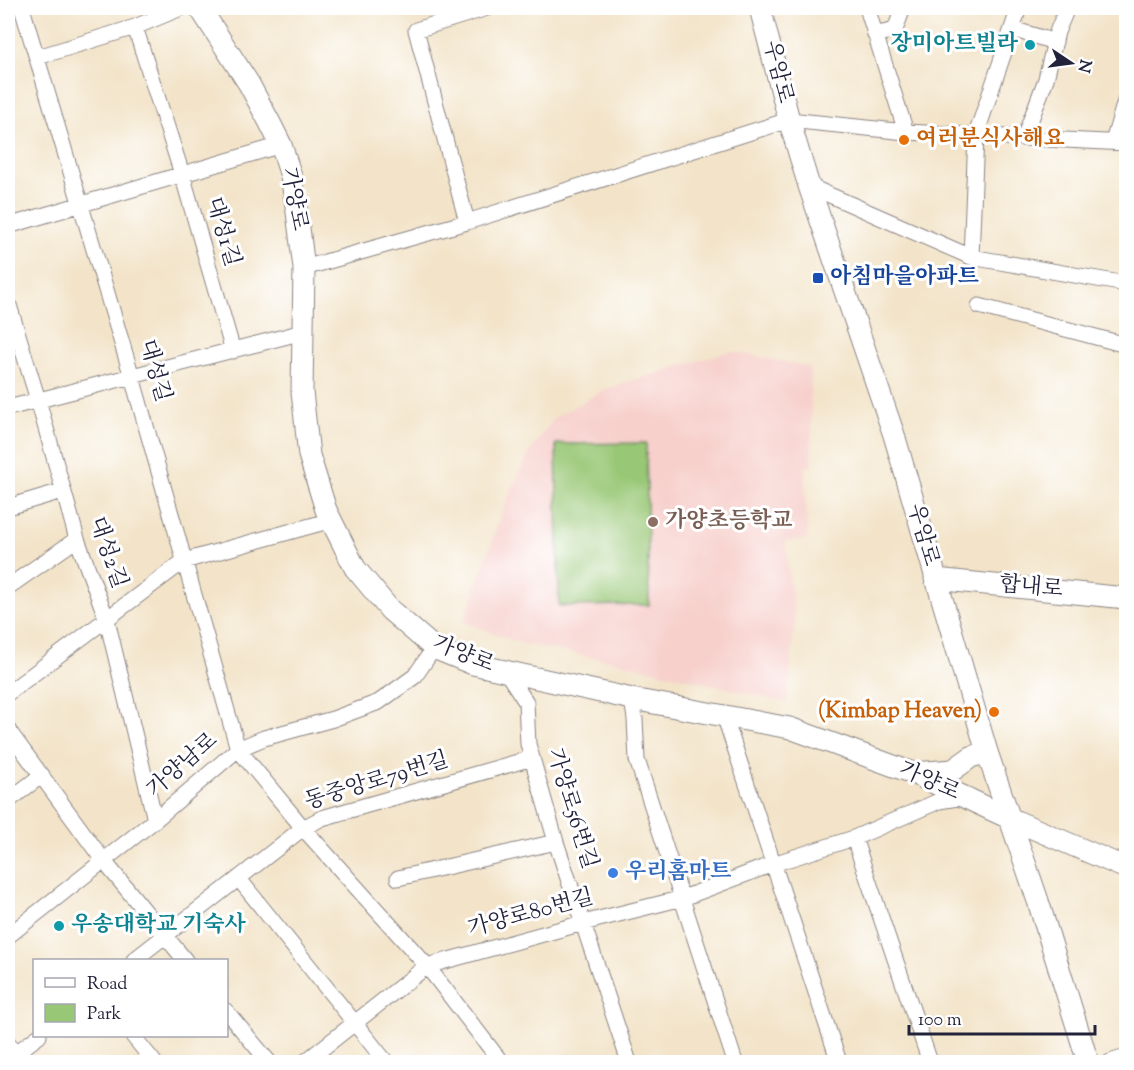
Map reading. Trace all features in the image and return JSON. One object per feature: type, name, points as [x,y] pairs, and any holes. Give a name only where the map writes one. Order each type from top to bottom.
[{"type":"street","name":"대성길","points":[[22,8],[132,377],[238,749]]},
{"type":"street","points":[[38,57],[135,27],[181,8]]},
{"type":"street","name":"가양로","points":[[200,8],[249,84],[281,145],[291,176],[304,268],[302,392],[309,455],[326,510],[355,568],[390,610],[434,648],[473,664],[632,699],[790,728],[913,773],[1009,818],[1126,868]]},
{"type":"street","points":[[467,222],[416,30],[487,8]]},
{"type":"street","name":"우암로","points":[[760,8],[809,186],[894,435],[987,752],[1038,901],[1088,1062]]},
{"type":"street","points":[[867,8],[906,132]]},
{"type":"street","points":[[875,35],[896,30],[903,8]]},
{"type":"street","points":[[970,257],[976,135],[1019,8]]},
{"type":"street","points":[[1024,138],[1046,79],[1055,42],[1067,8]]},
{"type":"street","name":"대성1길","points":[[135,27],[182,174],[233,351]]},
{"type":"street","points":[[1012,28],[1055,42]]},
{"type":"street","points":[[304,268],[467,222],[789,120],[906,132],[1120,143],[1126,98]]},
{"type":"street","points":[[8,226],[281,145]]},
{"type":"street","points":[[809,186],[970,257],[1126,284]]},
{"type":"street","name":"대성2길","points":[[8,302],[38,400],[76,539],[107,620],[155,820]]},
{"type":"street","points":[[979,306],[1126,345]]},
{"type":"street","points":[[8,408],[303,333]]},
{"type":"street","points":[[8,507],[63,491]]},
{"type":"street","points":[[8,693],[184,561],[332,520]]},
{"type":"street","points":[[8,587],[76,539]]},
{"type":"street","name":"합내로","points":[[935,579],[1126,598]]},
{"type":"street","name":"가양남로","points":[[8,936],[155,820],[238,749],[264,738],[333,719],[379,702],[415,676],[434,648]]},
{"type":"street","name":"가양로56번길","points":[[507,673],[526,702],[528,744],[556,842],[628,1062]]},
{"type":"street","points":[[632,699],[637,759],[735,1062]]},
{"type":"street","points":[[724,715],[839,1062]]},
{"type":"street","points":[[8,730],[103,860],[184,959]]},
{"type":"street","points":[[238,749],[303,828],[427,966],[501,1062]]},
{"type":"street","points":[[913,773],[952,770],[971,757],[987,752]]},
{"type":"street","name":"동중앙로79번길","points":[[135,959],[303,828],[322,818],[532,758]]},
{"type":"street","points":[[8,801],[42,775]]},
{"type":"street","name":"가양로80번길","points":[[305,1062],[427,966],[683,898],[773,864],[854,838],[939,801],[964,797]]},
{"type":"street","points":[[854,838],[930,1062]]},
{"type":"street","points":[[398,878],[556,842]]},
{"type":"street","points":[[239,879],[386,1062]]},
{"type":"street","points":[[228,1013],[269,1062]]},
{"type":"street","points":[[16,1053],[36,1037]]},
{"type":"street","points":[[135,1037],[154,1062]]},
{"type":"street","points":[[1110,1062],[1126,1057]]},
{"type":"shaded area","name":"가양초등학교","points":[[730,351],[810,367],[812,466],[804,467],[808,539],[785,541],[795,620],[787,703],[620,662],[523,644],[464,622],[504,506],[529,453],[554,418],[606,389]]},
{"type":"green space","points":[[646,443],[649,605],[559,606],[556,444]]},
{"type":"place","name":"장미아트빌라","points":[[1030,45]]},
{"type":"place","name":"여러분식사해요","points":[[904,140]]},
{"type":"place","name":"아침마을아파트","points":[[818,278]]},
{"type":"place","name":"가양초등학교","points":[[653,522]]},
{"type":"place","name":"(Kimbap Heaven)","points":[[994,712]]},
{"type":"place","name":"우리홈마트","points":[[613,873]]},
{"type":"place","name":"우송대학교 기숙사","points":[[59,926]]}]
